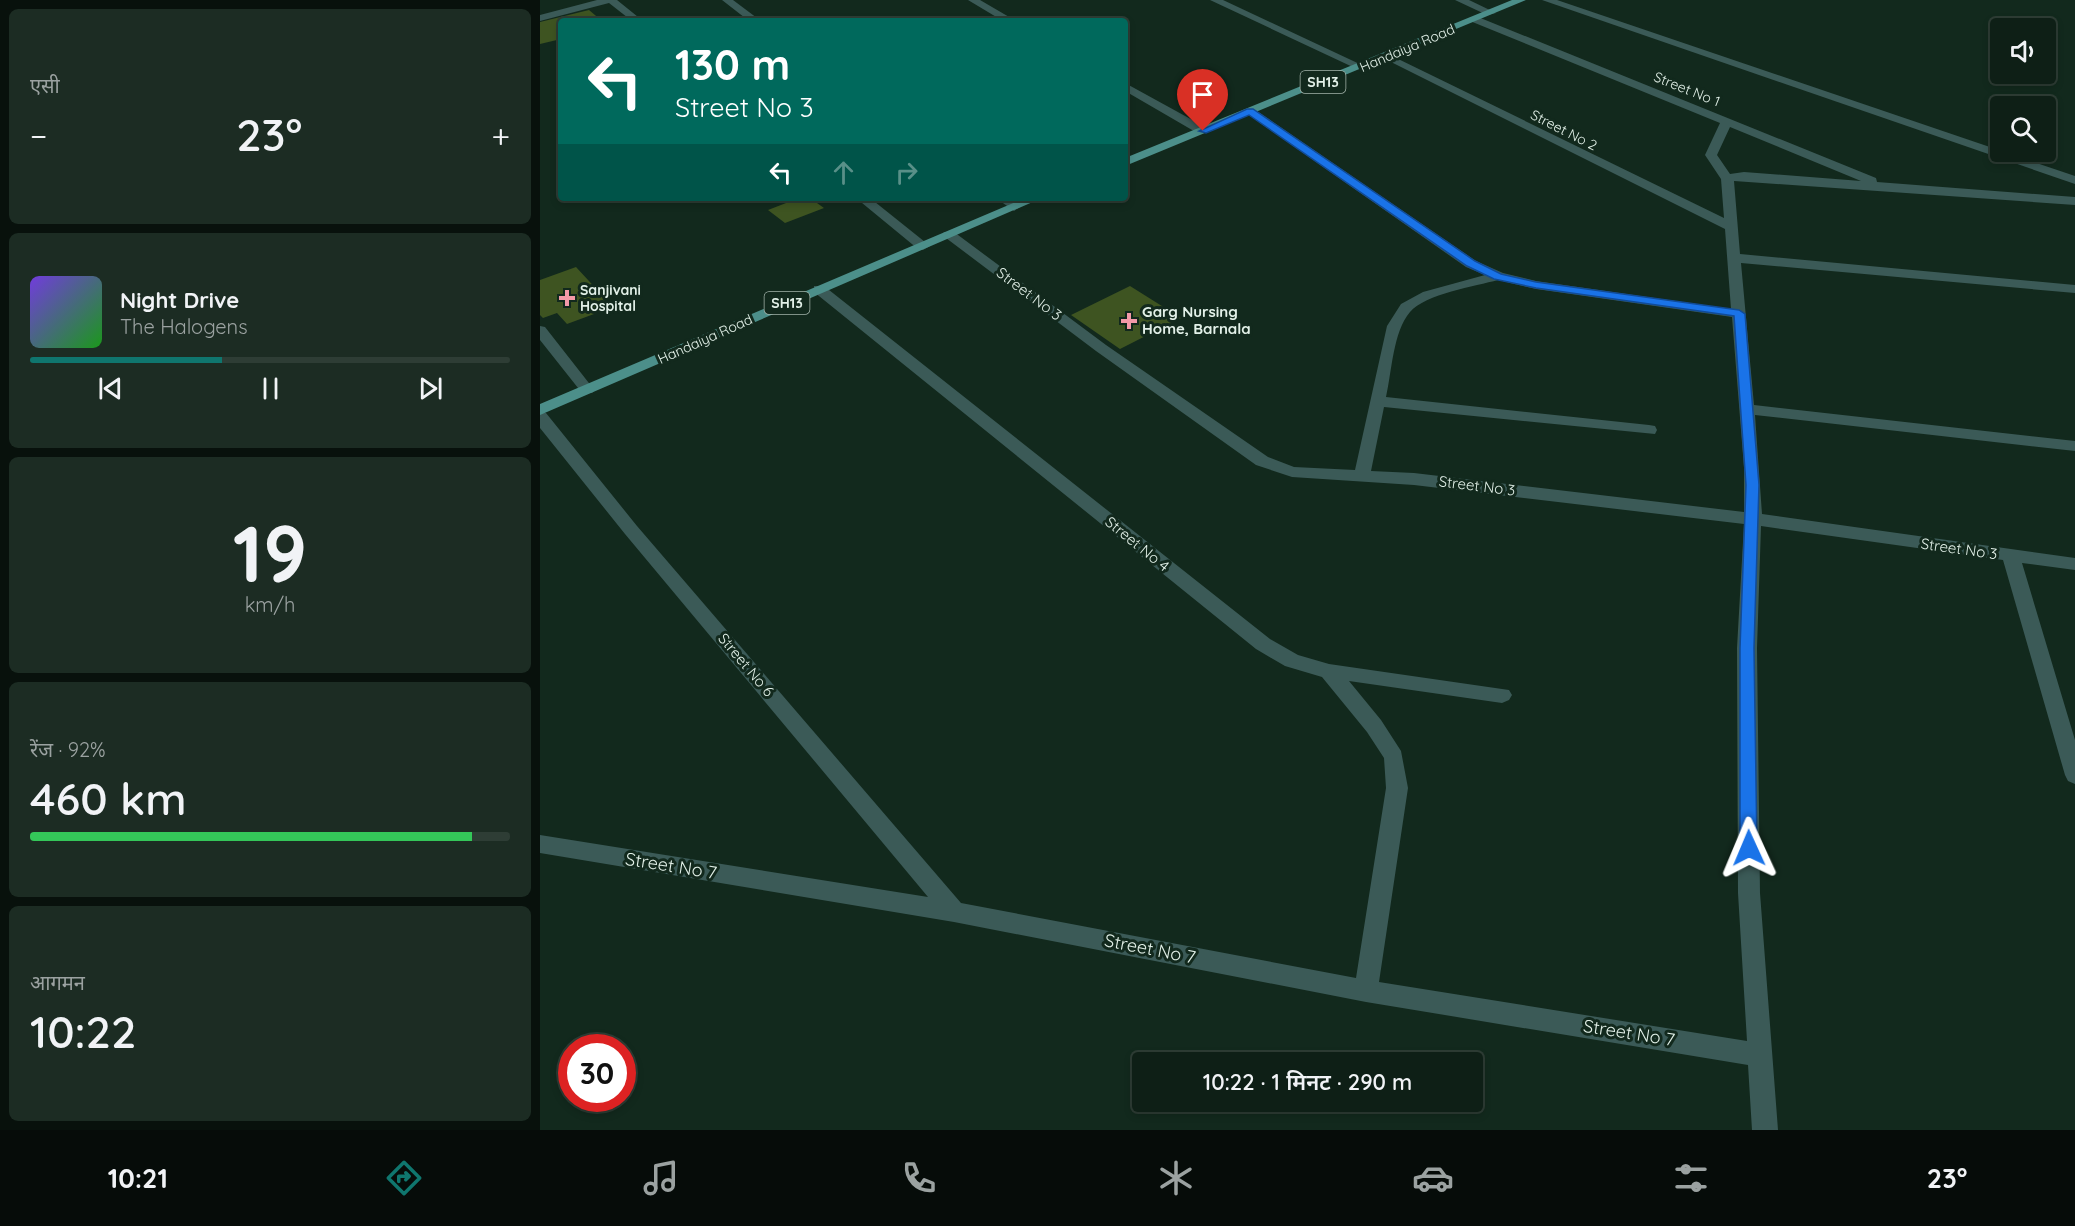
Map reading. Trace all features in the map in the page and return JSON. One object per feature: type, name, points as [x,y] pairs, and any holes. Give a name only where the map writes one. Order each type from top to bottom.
[{"type":"main road","name":"Handaiya Road","points":[[1128,161],[1521,0]]},
{"type":"main road","name":"Handaiya Road","points":[[540,410],[949,235],[1008,202]]},
{"type":"street","points":[[540,18],[610,0],[634,18]]},
{"type":"street","points":[[727,0],[752,18]]},
{"type":"street","points":[[973,0],[1006,18]]},
{"type":"street","points":[[1215,0],[1361,67]]},
{"type":"street","points":[[1460,0],[1491,13]]},
{"type":"street","points":[[1547,0],[2075,180]]},
{"type":"street","name":"Street No 1","points":[[1474,19],[1887,188]]},
{"type":"street","name":"Street No 2","points":[[1386,57],[1731,227]]},
{"type":"street","points":[[1128,88],[1203,131]]},
{"type":"street","points":[[1250,111],[1471,264],[1498,276],[1536,285],[1739,314]]},
{"type":"street","points":[[1727,122],[1711,154],[1718,169],[1727,178],[1752,468],[1753,519],[1747,648],[1749,893],[1766,1130]]},
{"type":"street","points":[[1727,178],[1744,176],[2075,201]]},
{"type":"street","points":[[866,201],[923,246]]},
{"type":"street","name":"Street No 3","points":[[949,235],[1101,348],[1262,461],[1292,472],[1362,474],[1753,519],[2011,557],[2075,564]]},
{"type":"street","points":[[1735,258],[2075,290]]},
{"type":"street","points":[[1362,474],[1394,326],[1406,307],[1428,295],[1498,276]]},
{"type":"street","name":"Street No 4","points":[[819,289],[1263,644],[1292,661],[1329,671],[1502,695]]},
{"type":"street","points":[[540,330],[587,390]]},
{"type":"street","points":[[1378,401],[1649,430]]},
{"type":"street","points":[[1746,409],[2075,446]]},
{"type":"street","name":"Street No 6","points":[[540,417],[639,539],[954,912]]},
{"type":"street","points":[[2011,557],[2075,775]]},
{"type":"street","points":[[1329,671],[1374,726],[1394,757],[1396,788],[1366,991]]},
{"type":"street","name":"Street No 7","points":[[540,844],[954,912],[1366,991],[1760,1055]]},
{"type":"building","points":[[589,10],[598,18],[558,18],[558,40],[540,44],[540,22]]},
{"type":"building","points":[[791,201],[814,201],[824,208],[785,223],[768,210]]},
{"type":"building","points":[[576,267],[613,307],[567,324],[557,313],[543,318],[540,315],[540,280]]},
{"type":"building","points":[[1130,286],[1181,318],[1120,349],[1071,315]]},
{"type":"place","name":"Sanjivani Hospital","points":[[567,298]]},
{"type":"place","name":"Garg Nursing Home, Barnala","points":[[1129,321]]},
{"type":"route","points":[[1203,131],[1250,111],[1471,264],[1498,276],[1536,285],[1739,314],[1752,468],[1753,519],[1747,648],[1749,848]]}]
